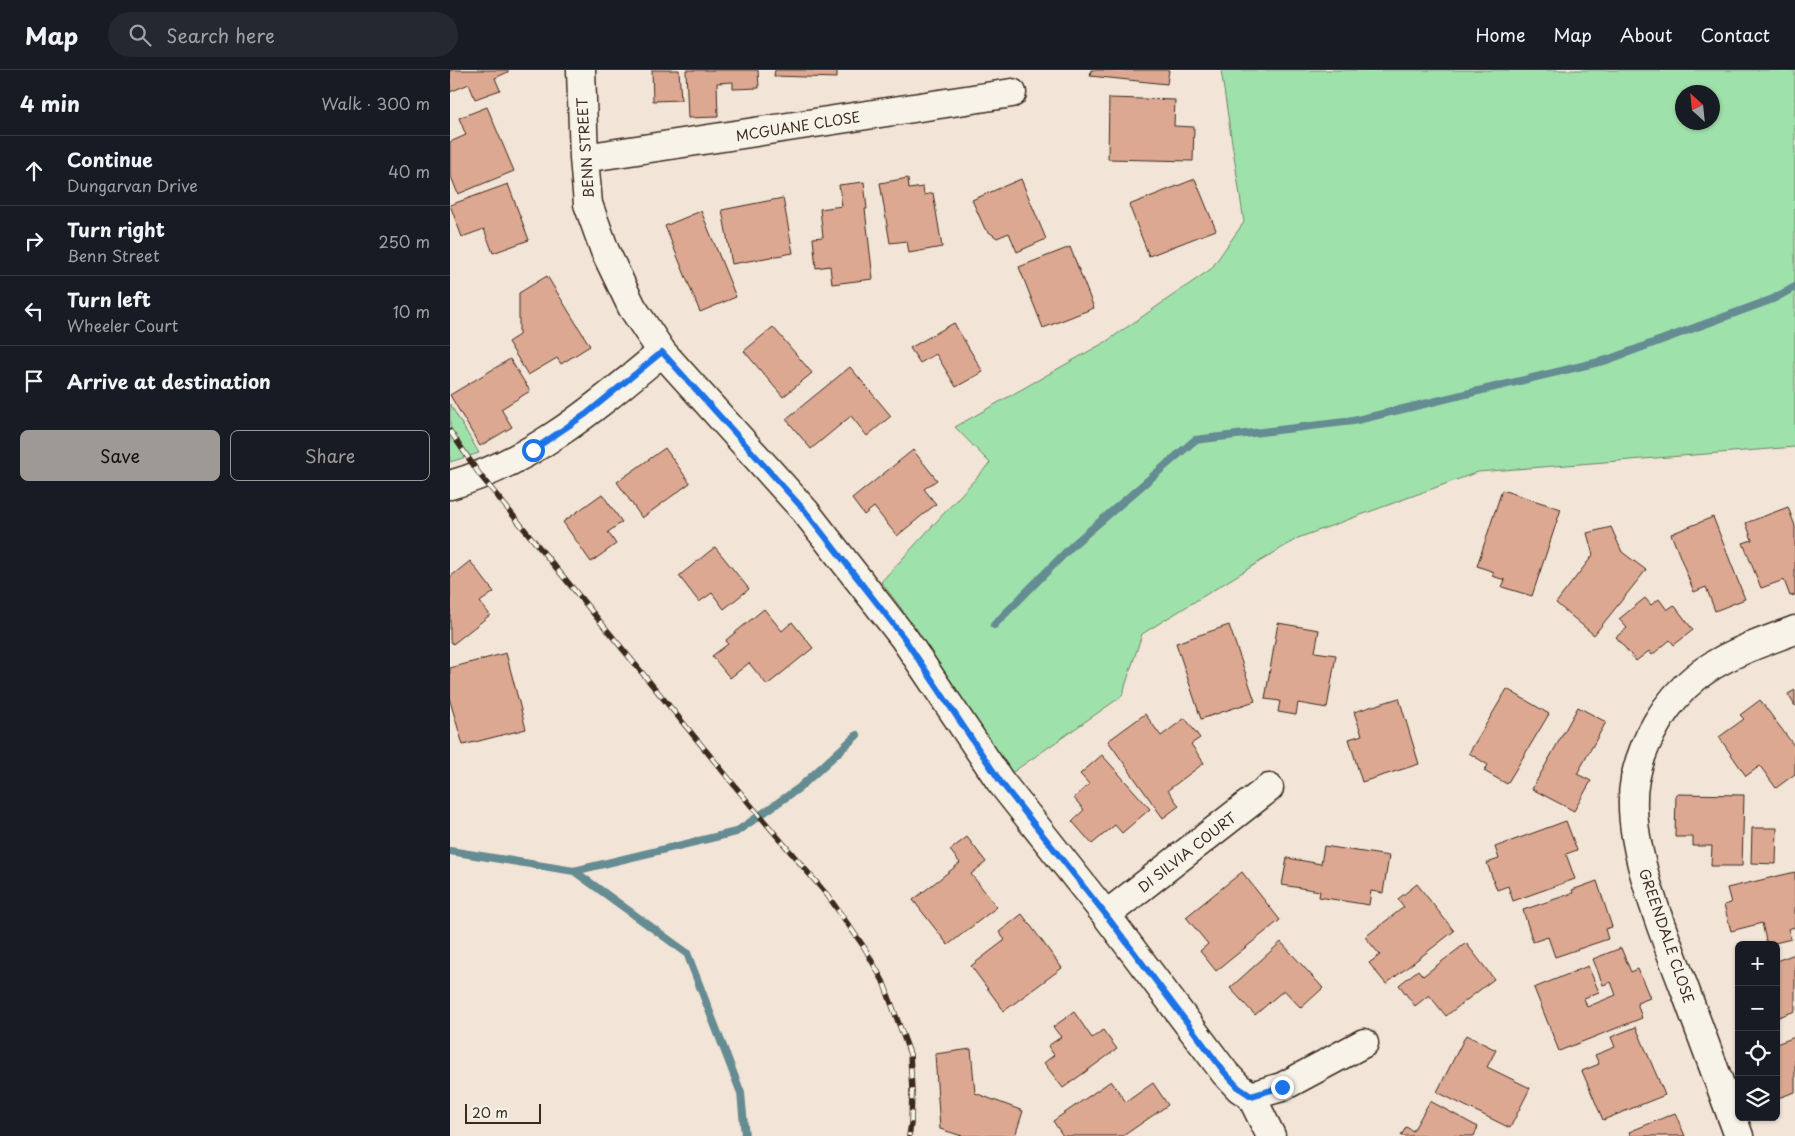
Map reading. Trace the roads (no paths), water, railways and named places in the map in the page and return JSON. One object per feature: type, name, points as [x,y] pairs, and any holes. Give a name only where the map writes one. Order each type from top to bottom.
[{"type":"street","name":"BENN STREET","points":[[581,70],[584,158],[588,204],[605,251],[632,307],[662,352],[811,518],[904,638],[1000,781],[1106,915],[1225,1073],[1239,1088],[1251,1096],[1271,1136]]},
{"type":"street","name":"MCGUANE CLOSE","points":[[584,158],[1012,94]]},
{"type":"street","points":[[450,485],[505,465],[533,450],[586,414],[662,352]]},
{"type":"street","name":"GREENDALE CLOSE","points":[[1739,1136],[1670,949],[1645,874],[1637,839],[1633,809],[1635,780],[1642,753],[1655,726],[1674,699],[1696,677],[1720,660],[1795,630]]},
{"type":"street","name":"DI SILVIA COURT","points":[[1106,915],[1269,788]]},
{"type":"street","points":[[1251,1096],[1282,1087],[1364,1043]]},
{"type":"waterway","points":[[994,625],[1073,545],[1195,440],[1353,421],[1607,360],[1773,299],[1795,287]]},
{"type":"waterway","points":[[450,851],[574,871],[736,832],[799,788],[857,735]]},
{"type":"waterway","points":[[574,871],[687,953],[741,1093],[745,1136]]},
{"type":"railway","points":[[450,431],[480,475],[748,802],[828,896],[864,947],[883,981],[910,1054],[912,1091],[909,1136]]}]
